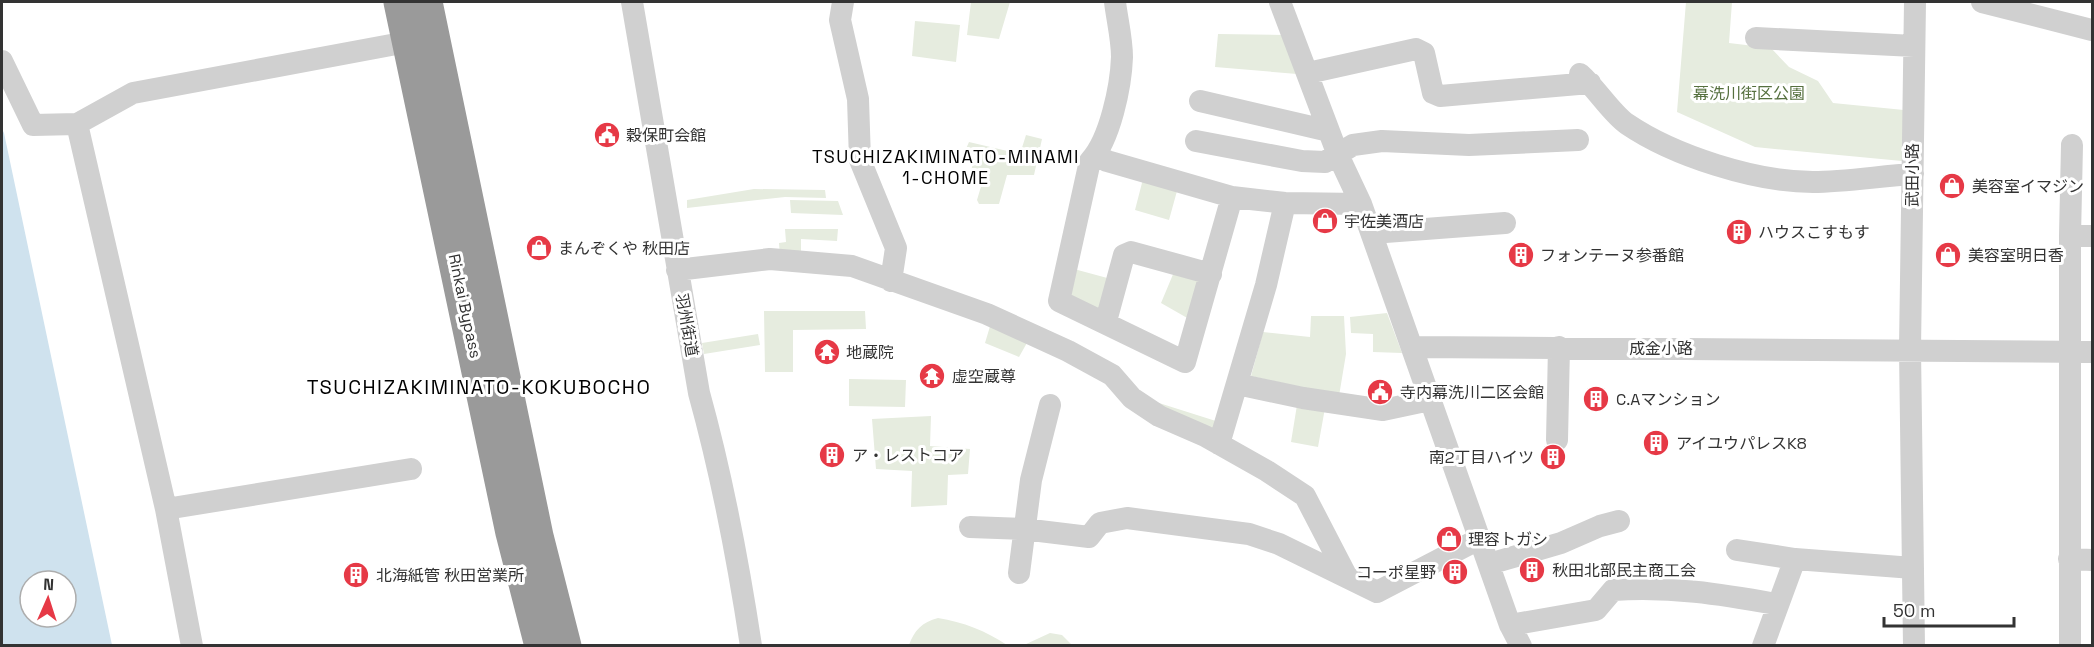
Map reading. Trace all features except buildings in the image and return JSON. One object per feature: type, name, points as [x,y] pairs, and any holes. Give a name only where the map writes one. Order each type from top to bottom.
[{"type":"highway","name":"Rinkai Bypass","points":[[400,2],[512,533],[541,645]]},
{"type":"highway","name":"Rinkai Bypass","points":[[426,2],[537,536],[565,645]]},
{"type":"street","name":"羽州街道","points":[[632,2],[699,393],[714,447],[740,575],[751,645]]},
{"type":"street","points":[[843,2],[840,20],[858,99],[860,160],[896,248],[891,281]]},
{"type":"street","points":[[1115,2],[1122,54],[1120,77],[1103,144],[1089,161],[1059,301],[1106,321],[1185,362],[1232,197]]},
{"type":"street","points":[[1280,2],[1338,155],[1372,233],[1510,625],[1521,645]]},
{"type":"street","name":"武田小路","points":[[1914,645],[1910,349],[1915,2]]},
{"type":"street","points":[[1982,2],[2092,30]]},
{"type":"street","points":[[1756,38],[1914,46]]},
{"type":"street","points":[[2,61],[33,125],[77,123],[133,93],[408,42]]},
{"type":"street","points":[[1308,73],[1416,49],[1424,53],[1433,93],[1440,96],[1585,79],[1625,123],[1661,142],[1735,172],[1772,180],[1815,182],[1913,174]]},
{"type":"street","points":[[1200,101],[1329,130]]},
{"type":"street","points":[[77,123],[166,508],[192,645]]},
{"type":"street","points":[[1196,141],[1302,161],[1325,162],[1353,145],[1382,141],[1470,146],[1578,140]]},
{"type":"street","points":[[2070,645],[2069,559],[2082,352],[2081,236],[2072,145]]},
{"type":"street","points":[[1096,154],[1107,161],[1232,197],[1285,203],[1361,204]]},
{"type":"street","points":[[1219,444],[1266,285],[1285,203]]},
{"type":"street","points":[[1372,233],[1505,223]]},
{"type":"street","points":[[1106,321],[1124,255],[1131,252],[1211,274]]},
{"type":"street","points":[[677,270],[770,259],[852,266],[987,314],[1068,351],[1112,375],[1132,398],[1159,416],[1219,444],[1305,496],[1347,577]]},
{"type":"street","name":"成金小路","points":[[1413,346],[2082,352]]},
{"type":"street","points":[[1557,440],[1560,347]]},
{"type":"street","points":[[1237,384],[1303,398],[1383,410],[1430,400]]},
{"type":"street","points":[[1019,573],[1031,480],[1050,405]]},
{"type":"street","points":[[166,508],[411,469]]},
{"type":"street","points":[[970,527],[1023,529],[1089,537],[1100,524],[1127,518],[1249,534],[1279,544],[1377,592],[1479,539]]},
{"type":"street","points":[[1489,564],[1561,543],[1600,526],[1620,521]]},
{"type":"street","points":[[1737,550],[1795,559],[1913,568]]},
{"type":"street","points":[[1763,645],[1776,604],[1795,559]]},
{"type":"street","points":[[2069,559],[2092,560]]},
{"type":"street","points":[[1510,625],[1596,610],[1613,590],[1658,587],[1776,604]]},
{"type":"green space","points":[[971,2],[1010,2],[999,39],[967,35]]},
{"type":"green space","name":"幕洗川街区公園","points":[[1686,2],[1732,2],[1729,43],[1771,48],[1789,67],[1818,81],[1833,103],[1904,110],[1902,161],[1755,147],[1677,112]]},
{"type":"green space","points":[[915,21],[960,25],[956,62],[912,56]]},
{"type":"green space","points":[[1218,34],[1285,35],[1297,74],[1215,67]]},
{"type":"green space","points":[[1026,135],[1042,139],[1034,175],[1007,175],[999,204],[979,204],[977,200],[985,173],[971,170],[976,155],[965,151],[969,142],[1020,154]]},
{"type":"green space","points":[[1143,179],[1177,191],[1169,220],[1135,210]]},
{"type":"green space","points":[[754,189],[825,190],[826,198],[785,197],[687,208],[687,200]]},
{"type":"green space","points":[[790,200],[838,201],[843,215],[791,213]]},
{"type":"green space","points":[[785,229],[838,229],[837,241],[801,239],[801,256],[780,256],[779,243],[786,242]]},
{"type":"green space","points":[[1074,269],[1111,279],[1103,313],[1067,295]]},
{"type":"green space","points":[[1174,272],[1204,280],[1189,319],[1161,303]]},
{"type":"green space","points":[[764,311],[865,311],[866,329],[793,330],[793,372],[765,372]]},
{"type":"green space","points":[[1387,313],[1402,353],[1373,352],[1373,334],[1351,333],[1350,317]]},
{"type":"green space","points":[[1311,316],[1344,316],[1346,354],[1339,396],[1251,376],[1263,332],[1310,337]]},
{"type":"green space","points":[[991,323],[1028,341],[1019,357],[985,343]]},
{"type":"green space","points":[[758,334],[760,345],[704,354],[702,343]]},
{"type":"green space","points":[[849,379],[906,380],[905,407],[849,406]]},
{"type":"green space","points":[[1159,403],[1219,422],[1214,433],[1156,408]]},
{"type":"green space","points":[[1297,405],[1325,408],[1318,447],[1291,442]]},
{"type":"green space","points":[[931,416],[930,446],[970,449],[968,474],[948,475],[947,505],[911,507],[912,471],[876,469],[872,419]]},
{"type":"green space","points":[[938,618],[974,628],[1007,645],[909,645],[919,628]]},
{"type":"green space","points":[[1050,633],[1062,635],[1072,645],[1024,645]]},
{"type":"water","points":[[2,129],[4,133],[112,645],[2,645]]},
{"type":"place","name":"穀保町会館","points":[[607,135]]},
{"type":"place","name":"美容室イマジン","points":[[1952,186]]},
{"type":"place","name":"宇佐美酒店","points":[[1325,221]]},
{"type":"place","name":"ハウスこすもす","points":[[1739,232]]},
{"type":"place","name":"まんぞくや 秋田店","points":[[539,248]]},
{"type":"place","name":"フォンテーヌ参番館","points":[[1521,255]]},
{"type":"place","name":"美容室明日香","points":[[1948,255]]},
{"type":"place","name":"地蔵院","points":[[827,352]]},
{"type":"place","name":"虚空蔵尊","points":[[932,376]]},
{"type":"place","name":"寺内幕洗川二区会館","points":[[1380,392]]},
{"type":"place","name":"C.Aマンション","points":[[1596,399]]},
{"type":"place","name":"アイユウパレスK8","points":[[1656,443]]},
{"type":"place","name":"ア・レストコア","points":[[832,455]]},
{"type":"place","name":"南2丁目ハイツ","points":[[1553,457]]},
{"type":"place","name":"理容トガシ","points":[[1449,539]]},
{"type":"place","name":"秋田北部民主商工会","points":[[1532,570]]},
{"type":"place","name":"コーポ星野","points":[[1455,572]]},
{"type":"place","name":"北海紙管 秋田営業所","points":[[356,575]]},
{"type":"district","name":"TSUCHIZAKIMINATO-MINAMI 1-CHOME","points":[[946,166]]},
{"type":"district","name":"TSUCHIZAKIMINATO-KOKUBOCHO","points":[[479,387]]}]
